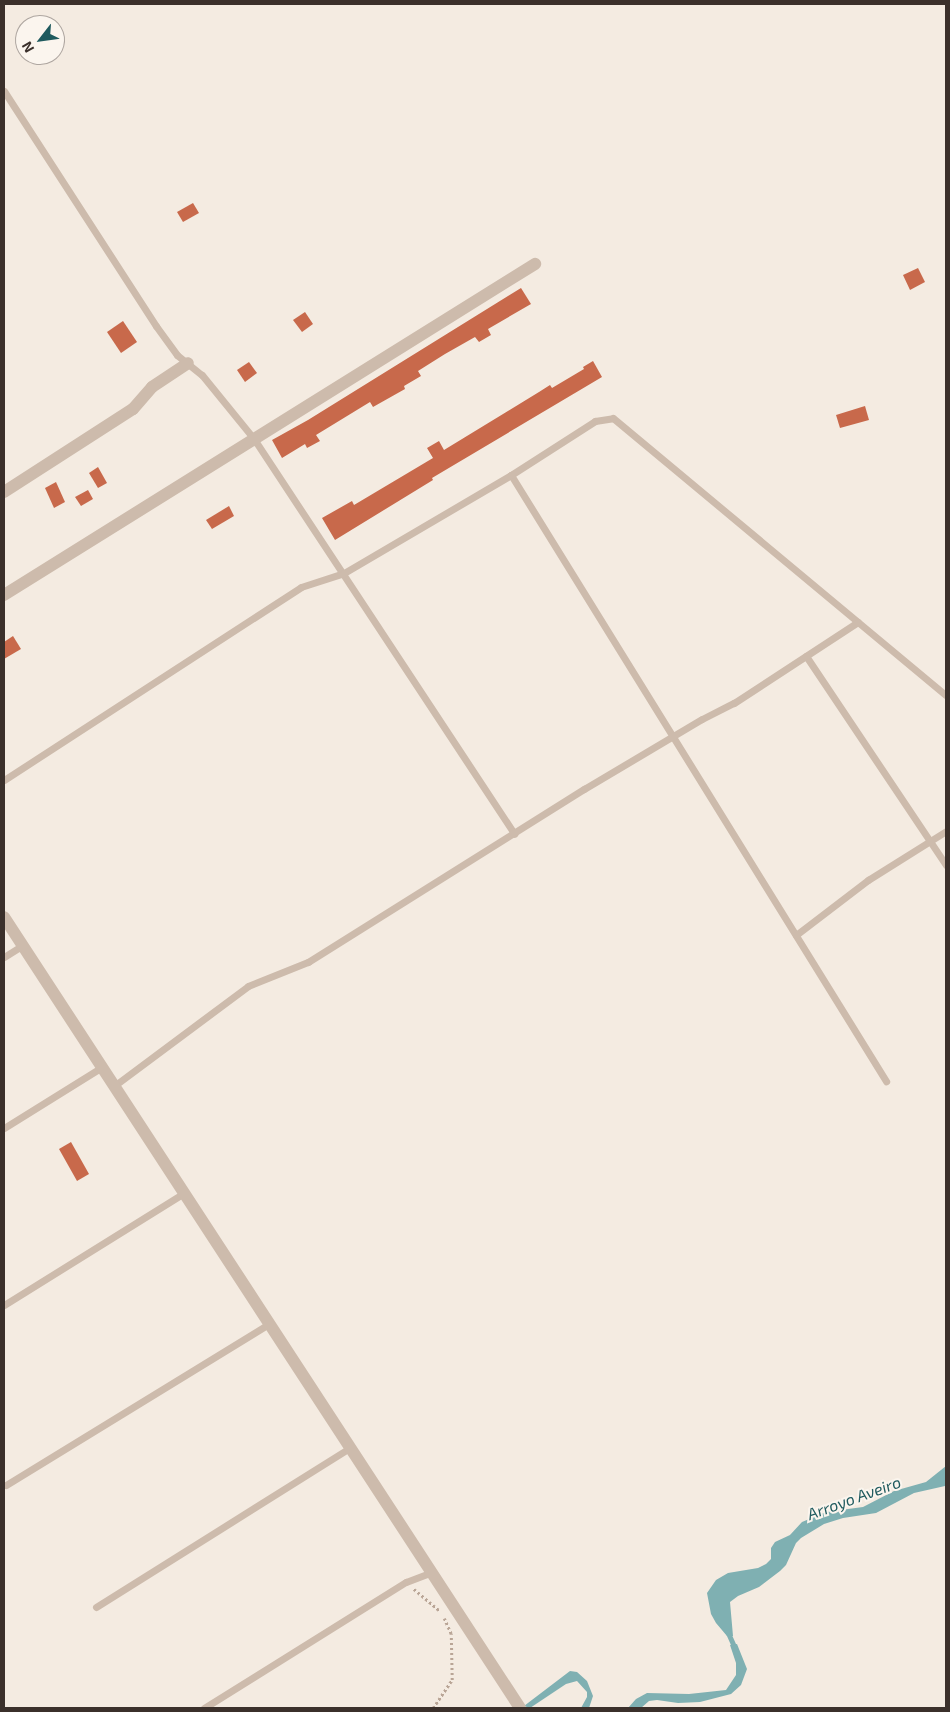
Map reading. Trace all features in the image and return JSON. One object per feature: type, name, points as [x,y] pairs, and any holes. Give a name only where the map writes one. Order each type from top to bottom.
[{"type":"street","points":[[4,595],[535,264]]},
{"type":"street","points":[[4,492],[133,409],[152,387],[188,363]]},
{"type":"street","points":[[4,916],[520,1708]]},
{"type":"lane","points":[[4,92],[156,326],[178,355],[202,374],[254,439],[514,834]]},
{"type":"lane","points":[[4,780],[301,588],[344,574],[511,475],[595,421],[613,418],[946,696]]},
{"type":"lane","points":[[511,475],[886,1081]]},
{"type":"lane","points":[[114,1086],[248,986],[308,962],[673,736],[734,703],[858,622]]},
{"type":"lane","points":[[806,656],[946,865]]},
{"type":"lane","points":[[796,935],[868,880],[946,831]]},
{"type":"lane","points":[[4,957],[23,945]]},
{"type":"lane","points":[[4,1128],[102,1067]]},
{"type":"lane","points":[[4,1305],[184,1194]]},
{"type":"lane","points":[[6,1484],[269,1324]]},
{"type":"lane","points":[[96,1607],[349,1448]]},
{"type":"lane","points":[[204,1708],[406,1582],[430,1572]]},
{"type":"path","points":[[406,1582],[442,1613],[451,1634],[452,1680],[432,1708]]},
{"type":"water","points":[[946,1466],[945,1486],[914,1493],[876,1513],[843,1518],[824,1524],[801,1538],[796,1543],[786,1565],[780,1571],[759,1587],[738,1596],[730,1602],[733,1636],[727,1636],[716,1623],[711,1614],[707,1593],[716,1580],[728,1573],[758,1568],[766,1564],[771,1559],[771,1548],[775,1542],[790,1535],[802,1522],[826,1512],[863,1507],[894,1491],[926,1482]]},
{"type":"water","points":[[737,1644],[747,1669],[741,1685],[731,1694],[700,1702],[649,1701],[641,1708],[628,1708],[636,1699],[647,1693],[689,1694],[726,1690],[736,1675],[736,1663],[730,1645]]},
{"type":"water","points":[[570,1671],[577,1672],[587,1681],[593,1696],[589,1708],[581,1708],[587,1697],[587,1692],[577,1681],[566,1684],[530,1708],[524,1706]]},
{"type":"building","points":[[193,203],[199,213],[183,222],[177,212]]},
{"type":"building","points":[[918,268],[925,282],[910,290],[903,275]]},
{"type":"building","points":[[521,288],[531,304],[488,329],[491,335],[479,342],[475,337],[445,354],[418,371],[421,376],[404,386],[405,389],[373,407],[370,402],[316,435],[320,441],[307,448],[305,444],[282,458],[272,440],[308,420]]},
{"type":"building","points":[[305,312],[313,324],[302,332],[293,320]]},
{"type":"building","points":[[123,321],[137,342],[121,353],[107,332]]},
{"type":"building","points":[[593,361],[602,377],[432,478],[433,480],[335,540],[322,518],[352,501],[354,505],[433,458],[427,448],[439,441],[444,450],[550,385],[552,388],[584,369],[583,367]]},
{"type":"building","points":[[249,362],[257,373],[245,382],[237,370]]},
{"type":"building","points":[[865,406],[869,420],[840,428],[836,415]]},
{"type":"building","points":[[98,467],[107,483],[98,488],[89,473]]},
{"type":"building","points":[[56,482],[65,502],[54,508],[45,488]]},
{"type":"building","points":[[88,490],[93,499],[81,506],[75,497]]},
{"type":"building","points":[[229,506],[234,516],[212,529],[206,520]]},
{"type":"building","points":[[13,636],[21,649],[4,659],[4,642]]},
{"type":"building","points":[[71,1142],[89,1174],[77,1181],[59,1149]]},
{"type":"waterway","name":"Arroyo Aveiro","points":[[728,1632],[735,1648]]}]
